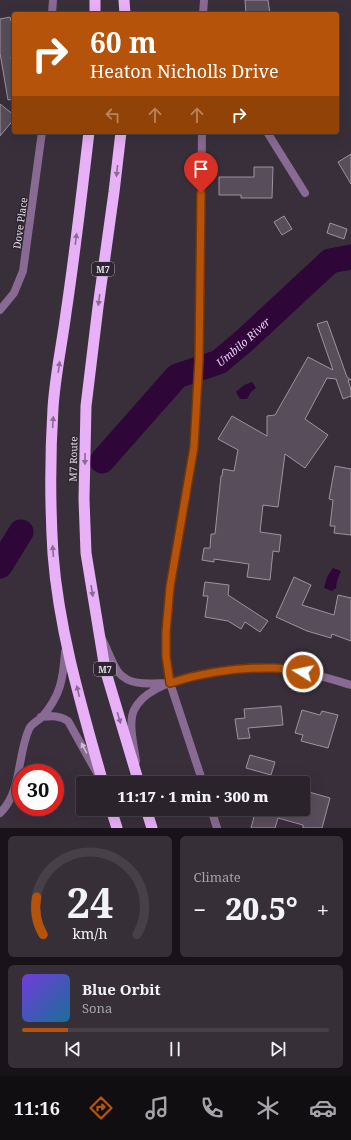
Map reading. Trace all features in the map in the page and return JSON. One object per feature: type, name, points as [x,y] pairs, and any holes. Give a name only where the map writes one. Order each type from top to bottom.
[{"type":"highway","points":[[94,0],[95,12]]},
{"type":"highway","points":[[124,0],[125,12]]},
{"type":"highway","points":[[89,134],[76,245],[53,406],[50,468],[53,555],[66,641],[100,776]]},
{"type":"highway","name":"M7 Route","points":[[120,134],[114,192],[86,406],[84,499],[86,553],[99,632],[109,682],[136,776]]},
{"type":"highway","points":[[113,816],[117,828]]},
{"type":"highway","points":[[148,816],[152,828]]},
{"type":"street","points":[[52,12],[53,0]]},
{"type":"street","points":[[204,0],[204,12]]},
{"type":"street","name":"Dove Place","points":[[0,310],[14,292],[23,271],[42,134]]},
{"type":"street","points":[[201,776],[170,683],[166,656],[170,594],[194,447],[199,360],[202,134]]},
{"type":"street","points":[[268,134],[305,193]]},
{"type":"street","points":[[99,632],[119,673],[132,681],[142,684],[170,683]]},
{"type":"street","points":[[0,813],[6,807],[14,792],[24,742],[30,727],[41,717],[61,687],[64,675],[66,641]]},
{"type":"street","points":[[137,776],[131,722],[134,711],[138,703],[145,696],[170,683],[215,671],[248,668],[277,668],[316,674],[351,685]]},
{"type":"street","points":[[41,717],[56,716],[68,721],[98,776]]},
{"type":"street","points":[[213,816],[217,828]]},
{"type":"shaded area","points":[[252,382],[256,388],[251,392],[247,399],[240,399],[236,392],[244,385]]},
{"type":"shaded area","points":[[333,568],[341,571],[336,588],[332,591],[324,588],[327,577]]},
{"type":"building","points":[[245,0],[268,0],[270,12],[246,12]]},
{"type":"building","points":[[10,17],[12,24],[12,99],[8,100],[0,53],[0,19]]},
{"type":"building","points":[[0,104],[12,113],[12,121],[0,136]]},
{"type":"building","points":[[351,154],[351,184],[338,162]]},
{"type":"building","points":[[254,167],[273,167],[272,198],[241,198],[241,195],[219,195],[219,177],[254,177]]},
{"type":"building","points":[[284,216],[292,229],[282,235],[274,222]]},
{"type":"building","points":[[330,223],[347,229],[344,239],[327,233]]},
{"type":"building","points":[[327,321],[347,377],[351,380],[348,380],[351,396],[343,399],[336,379],[327,378],[305,419],[328,435],[305,468],[285,454],[278,507],[263,505],[260,532],[281,535],[279,552],[273,551],[270,580],[247,577],[249,564],[214,559],[214,562],[202,560],[204,548],[210,548],[211,534],[215,534],[223,469],[234,471],[238,450],[218,439],[232,416],[267,436],[267,416],[275,415],[308,357],[333,370],[317,324]]},
{"type":"building","points":[[335,466],[351,469],[351,535],[334,533],[335,526],[330,526],[333,500],[329,499]]},
{"type":"building","points":[[294,577],[311,585],[302,605],[334,615],[338,595],[351,598],[351,641],[332,634],[331,638],[307,631],[276,617]]},
{"type":"building","points":[[205,582],[229,585],[228,595],[268,621],[260,632],[245,622],[241,629],[228,621],[205,617],[208,596],[203,596]]},
{"type":"building","points":[[281,706],[283,725],[248,728],[250,738],[238,739],[235,719],[245,718],[244,709]]},
{"type":"building","points":[[302,710],[320,715],[322,711],[338,715],[328,748],[301,741],[303,735],[295,733]]},
{"type":"building","points":[[250,755],[275,762],[271,775],[246,768]]},
{"type":"building","points":[[310,792],[330,798],[322,828],[303,828],[303,825],[278,818],[275,828],[251,828],[254,816],[310,816]]},
{"type":"waterway","name":"Umbilo River","points":[[102,461],[177,376],[219,362],[245,340],[330,261],[351,257]]},
{"type":"waterway","name":"Umbilo River","points":[[0,566],[21,532]]},
{"type":"route","points":[[201,193],[199,360],[194,447],[170,587],[166,632],[166,656],[170,683],[215,671],[248,668],[277,668],[303,672]]}]
